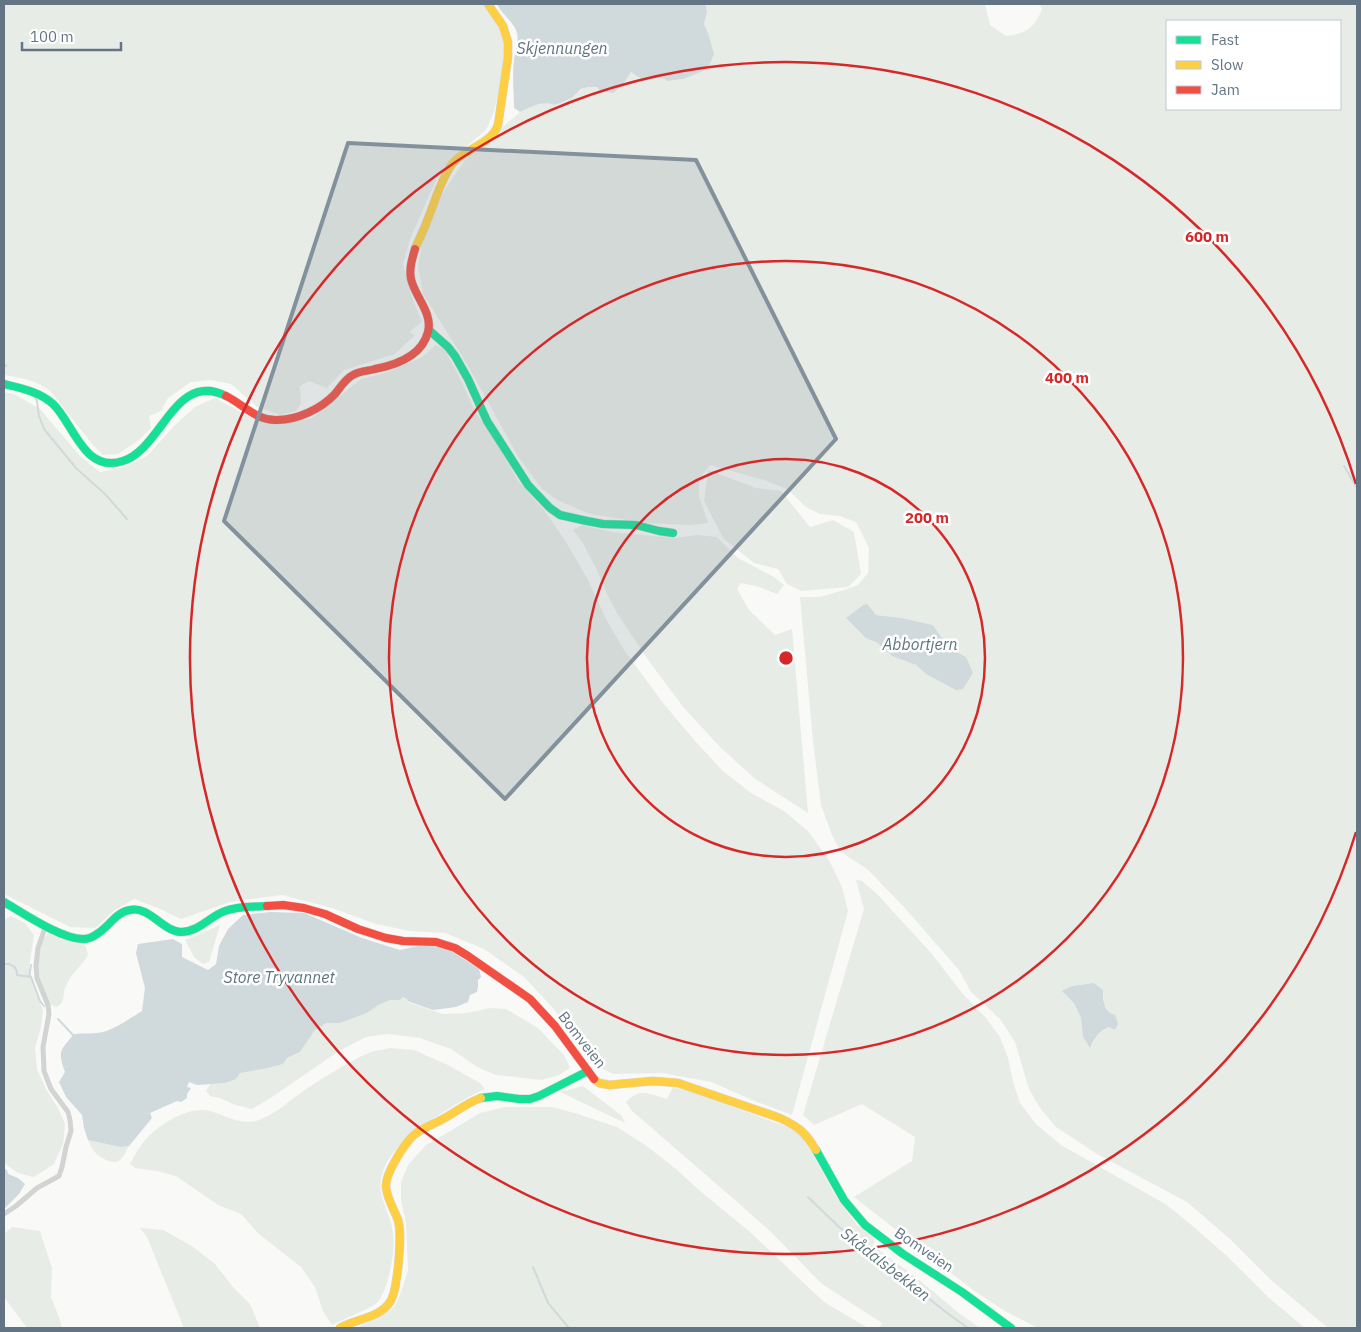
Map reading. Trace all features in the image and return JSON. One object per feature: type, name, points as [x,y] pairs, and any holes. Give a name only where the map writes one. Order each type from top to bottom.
[{"type":"street","points":[[4,384],[31,392],[49,400],[57,408],[83,448],[91,456],[101,462],[119,463],[139,453],[184,399],[201,391],[224,394],[265,419],[276,420],[309,412],[324,404],[354,374],[398,364],[409,358],[420,349],[430,330],[428,317],[411,278],[411,270],[413,257],[440,186],[448,171],[460,157],[493,134],[498,126],[508,46],[505,29],[488,4]]},
{"type":"street","points":[[430,330],[455,356],[468,379],[487,421],[525,480],[550,508],[560,515],[587,521],[603,524],[636,525],[659,532],[672,533]]},
{"type":"street","points":[[4,902],[46,925],[40,942],[36,966],[37,978],[48,1005],[49,1014],[43,1047],[44,1065],[46,1079],[51,1089],[68,1112],[71,1131],[58,1176],[37,1188],[4,1214]]},
{"type":"street","name":"Bomveien","points":[[46,925],[72,938],[88,939],[101,932],[121,914],[131,910],[138,910],[144,911],[169,928],[183,932],[196,929],[228,910],[281,905],[300,907],[318,912],[361,930],[396,940],[428,941],[454,948],[530,999],[554,1025],[594,1079],[613,1085],[653,1081],[678,1083],[780,1118],[792,1124],[808,1136],[844,1200],[865,1225],[903,1254],[962,1292],[1011,1328]]},
{"type":"street","points":[[340,1328],[349,1322],[382,1310],[393,1299],[398,1270],[399,1227],[387,1192],[386,1181],[390,1169],[414,1136],[480,1098],[497,1096],[524,1099],[535,1097],[556,1085],[582,1076],[588,1071]]},
{"type":"highlighted area","points":[[348,143],[696,160],[836,439],[505,799],[224,521]]},
{"type":"shaded area","points":[[4,4],[487,4],[508,44],[505,63],[494,112],[486,130],[454,157],[437,178],[410,239],[403,264],[411,295],[422,322],[409,332],[415,335],[395,354],[344,370],[327,388],[309,381],[300,386],[301,403],[296,411],[281,415],[257,407],[231,384],[211,380],[191,382],[168,398],[161,411],[149,416],[151,428],[138,441],[118,454],[103,455],[92,444],[52,393],[41,385],[29,380],[4,375]]},
{"type":"shaded area","points":[[706,4],[985,4],[990,25],[1006,36],[1019,33],[1032,26],[1042,10],[1040,4],[1357,4],[1357,1328],[1328,1328],[1272,1281],[1231,1240],[1187,1202],[1097,1154],[1056,1127],[1040,1108],[1029,1089],[1015,1042],[1000,1019],[971,992],[959,970],[904,907],[867,869],[841,852],[832,835],[821,805],[813,741],[800,597],[820,597],[844,590],[858,585],[868,573],[869,548],[856,522],[840,516],[820,514],[806,507],[787,489],[764,480],[710,465],[699,479],[699,496],[708,523],[690,525],[646,523],[590,514],[557,500],[542,489],[519,458],[467,364],[423,294],[418,267],[423,235],[431,215],[446,188],[465,160],[520,112],[533,106],[548,102],[555,105],[570,99],[584,88],[591,86],[601,91],[624,83],[631,72],[641,79],[662,78],[668,81],[683,79],[708,33],[704,24],[707,12]],"holes":[[[863,605],[867,605],[876,615],[902,618],[933,625],[949,648],[966,657],[926,674],[916,665],[892,656],[846,618]],[[1094,983],[1103,990],[1104,1005],[1111,1014],[1115,1030],[1109,1027],[1103,1030],[1091,1047],[1083,1037],[1081,1018],[1074,1003],[1072,986]]]},
{"type":"shaded area","points":[[436,345],[444,349],[475,411],[501,450],[518,481],[544,510],[566,542],[624,650],[663,703],[723,771],[751,793],[784,811],[808,831],[829,860],[842,887],[848,911],[792,1115],[711,1082],[662,1073],[613,1074],[597,1066],[552,1007],[524,977],[484,949],[445,933],[410,931],[376,924],[332,908],[282,895],[230,902],[181,919],[134,899],[115,910],[95,928],[70,927],[4,894],[4,392],[14,394],[40,409],[80,456],[100,472],[125,467],[147,456],[174,426],[195,407],[215,398],[256,420],[285,424],[312,418],[361,379],[388,372],[422,357]]},
{"type":"shaded area","points":[[708,470],[756,488],[781,491],[810,527],[833,520],[854,532],[861,574],[848,587],[801,591],[787,584],[778,569],[754,563],[723,538],[704,501]]},
{"type":"shaded area","points":[[582,525],[612,532],[674,538],[697,535],[717,537],[738,558],[774,577],[784,585],[777,594],[756,586],[741,583],[737,589],[749,610],[775,635],[792,629],[808,813],[754,778],[720,747],[684,708],[618,615],[583,543],[573,530]]},
{"type":"shaded area","points":[[856,880],[862,881],[877,894],[932,954],[962,993],[986,1018],[1000,1037],[1008,1058],[1020,1103],[1036,1124],[1061,1145],[1167,1205],[1229,1258],[1268,1297],[1305,1328],[1038,1328],[1005,1311],[973,1290],[854,1197],[912,1161],[915,1137],[862,1104],[814,1125],[803,1115],[864,909]]},
{"type":"shaded area","points":[[11,916],[25,923],[34,935],[29,968],[43,1011],[35,1048],[37,1069],[65,1124],[63,1144],[54,1164],[34,1177],[18,1173],[4,1163],[4,920]]},
{"type":"shaded area","points":[[220,925],[209,962],[203,964],[194,957],[185,940]]},
{"type":"shaded area","points":[[50,932],[80,941],[86,947],[88,955],[70,978],[65,989],[63,1001],[56,1007],[50,1004],[42,983],[38,964],[40,949],[46,935]]},
{"type":"shaded area","points":[[403,997],[408,1000],[407,1002],[443,1014],[467,1013],[490,1008],[506,1009],[538,1028],[564,1055],[570,1068],[559,1075],[542,1080],[496,1075],[477,1067],[451,1049],[420,1038],[388,1034],[366,1037],[339,1051],[252,1109],[210,1096],[206,1091],[211,1083],[225,1083],[240,1073],[283,1064],[287,1058],[300,1052],[315,1030],[326,1023],[340,1023],[367,1013],[390,1000],[400,1000]]},
{"type":"shaded area","points":[[390,1048],[414,1050],[448,1065],[480,1083],[485,1089],[445,1111],[415,1131],[397,1148],[390,1158],[384,1168],[380,1185],[391,1223],[394,1244],[386,1285],[377,1303],[332,1325],[323,1311],[315,1287],[301,1267],[259,1234],[241,1214],[218,1205],[176,1176],[135,1168],[130,1164],[143,1142],[162,1125],[177,1116],[202,1110],[242,1121],[255,1121],[276,1111],[334,1071],[371,1052]]},
{"type":"shaded area","points":[[583,1086],[622,1116],[625,1123],[560,1092]]},
{"type":"shaded area","points":[[673,1087],[698,1094],[791,1128],[800,1134],[835,1195],[857,1225],[875,1238],[873,1246],[980,1328],[879,1328],[882,1323],[822,1284],[771,1232],[631,1110],[626,1102],[636,1094],[641,1093],[667,1099]]},
{"type":"shaded area","points":[[505,1107],[552,1107],[617,1127],[648,1147],[676,1169],[750,1232],[824,1302],[868,1328],[356,1328],[385,1314],[395,1306],[401,1292],[408,1270],[406,1223],[401,1201],[401,1182],[408,1165],[426,1145],[480,1113]]},
{"type":"shaded area","points":[[88,1140],[120,1147],[129,1146],[121,1159],[114,1162],[102,1158],[96,1153]]},
{"type":"shaded area","points":[[12,1227],[40,1231],[52,1268],[51,1297],[62,1328],[27,1328],[4,1297],[4,1234]]},
{"type":"shaded area","points":[[140,1228],[163,1230],[192,1246],[215,1264],[233,1287],[250,1304],[260,1328],[184,1328],[147,1237]]},
{"type":"water","name":"Skjennungen","points":[[497,4],[706,4],[707,12],[704,24],[714,54],[709,66],[703,71],[683,79],[668,81],[662,78],[641,79],[631,72],[624,83],[613,93],[601,91],[596,87],[588,87],[581,89],[572,98],[555,105],[546,103],[520,112],[514,108],[513,72],[517,33]]},
{"type":"water","name":"Abbortjern","points":[[867,604],[876,615],[902,618],[933,625],[949,648],[966,657],[973,673],[963,689],[956,690],[926,674],[916,665],[892,656],[876,642],[866,638],[846,618]]},
{"type":"water","name":"Store Tryvannet","points":[[271,912],[304,913],[362,938],[400,950],[424,945],[440,947],[453,952],[479,969],[481,977],[478,980],[477,992],[470,995],[468,1002],[456,1007],[433,1010],[407,1001],[403,997],[400,1000],[390,1000],[367,1013],[340,1023],[326,1023],[315,1030],[300,1052],[287,1058],[283,1064],[240,1073],[236,1079],[225,1083],[197,1085],[189,1082],[187,1087],[191,1088],[187,1098],[150,1113],[152,1118],[129,1146],[120,1147],[88,1140],[82,1115],[66,1097],[59,1082],[65,1072],[61,1059],[62,1051],[74,1034],[103,1032],[142,1011],[145,988],[136,953],[138,944],[173,939],[182,944],[182,957],[208,970],[216,964],[219,946],[228,929],[243,915]]},
{"type":"water","points":[[1094,983],[1103,990],[1104,1005],[1108,1011],[1115,1015],[1118,1024],[1115,1030],[1109,1027],[1100,1033],[1090,1048],[1083,1037],[1081,1018],[1074,1003],[1062,991],[1072,986]]},
{"type":"water","points":[[4,1168],[8,1174],[18,1178],[25,1184],[19,1194],[4,1209]]},
{"type":"waterway","points":[[34,396],[44,429],[76,468],[106,495],[127,519]]},
{"type":"waterway","points":[[1344,466],[1357,488]]},
{"type":"waterway","points":[[4,964],[15,967],[17,975],[31,977],[40,1001],[44,1006]]},
{"type":"waterway","points":[[29,977],[31,965]]},
{"type":"waterway","points":[[58,1019],[73,1035]]},
{"type":"waterway","name":"Skådalsbekken","points":[[808,1197],[839,1227],[968,1328]]},
{"type":"waterway","points":[[533,1267],[548,1303],[569,1328]]},
{"type":"traffic: fast","points":[[430,331],[455,356],[468,379],[487,421],[528,485],[550,508],[560,515],[587,521],[603,524],[636,525],[673,533]]},
{"type":"traffic: fast","points":[[4,384],[30,391],[48,400],[60,413],[89,454],[99,460],[110,463],[123,461],[137,454],[181,402],[194,394],[209,391],[226,396]]},
{"type":"traffic: fast","points":[[4,902],[53,930],[64,935],[83,939],[95,935],[125,911],[130,910],[144,912],[168,928],[181,932],[199,927],[220,913],[230,909],[267,906]]},
{"type":"traffic: fast","points":[[481,1098],[497,1096],[530,1099],[588,1071]]},
{"type":"traffic: fast","points":[[816,1150],[844,1200],[865,1225],[903,1254],[962,1292],[1011,1328]]},
{"type":"traffic: slow","points":[[415,249],[441,184],[452,164],[490,137],[498,125],[508,57],[508,42],[503,26],[488,4]]},
{"type":"traffic: slow","points":[[594,1079],[599,1083],[609,1085],[653,1081],[678,1083],[780,1118],[801,1131],[816,1150]]},
{"type":"traffic: slow","points":[[340,1328],[380,1312],[390,1302],[394,1294],[398,1269],[400,1232],[398,1220],[389,1200],[386,1187],[392,1167],[400,1152],[410,1139],[424,1128],[481,1098]]},
{"type":"traffic: jam","points":[[226,396],[256,415],[269,420],[293,418],[316,409],[335,394],[355,374],[391,365],[414,353],[425,340],[429,325],[426,312],[413,286],[410,275],[415,249]]},
{"type":"traffic: jam","points":[[267,906],[283,905],[304,908],[325,914],[358,929],[386,938],[403,941],[436,942],[455,948],[530,999],[555,1026],[594,1079]]}]
